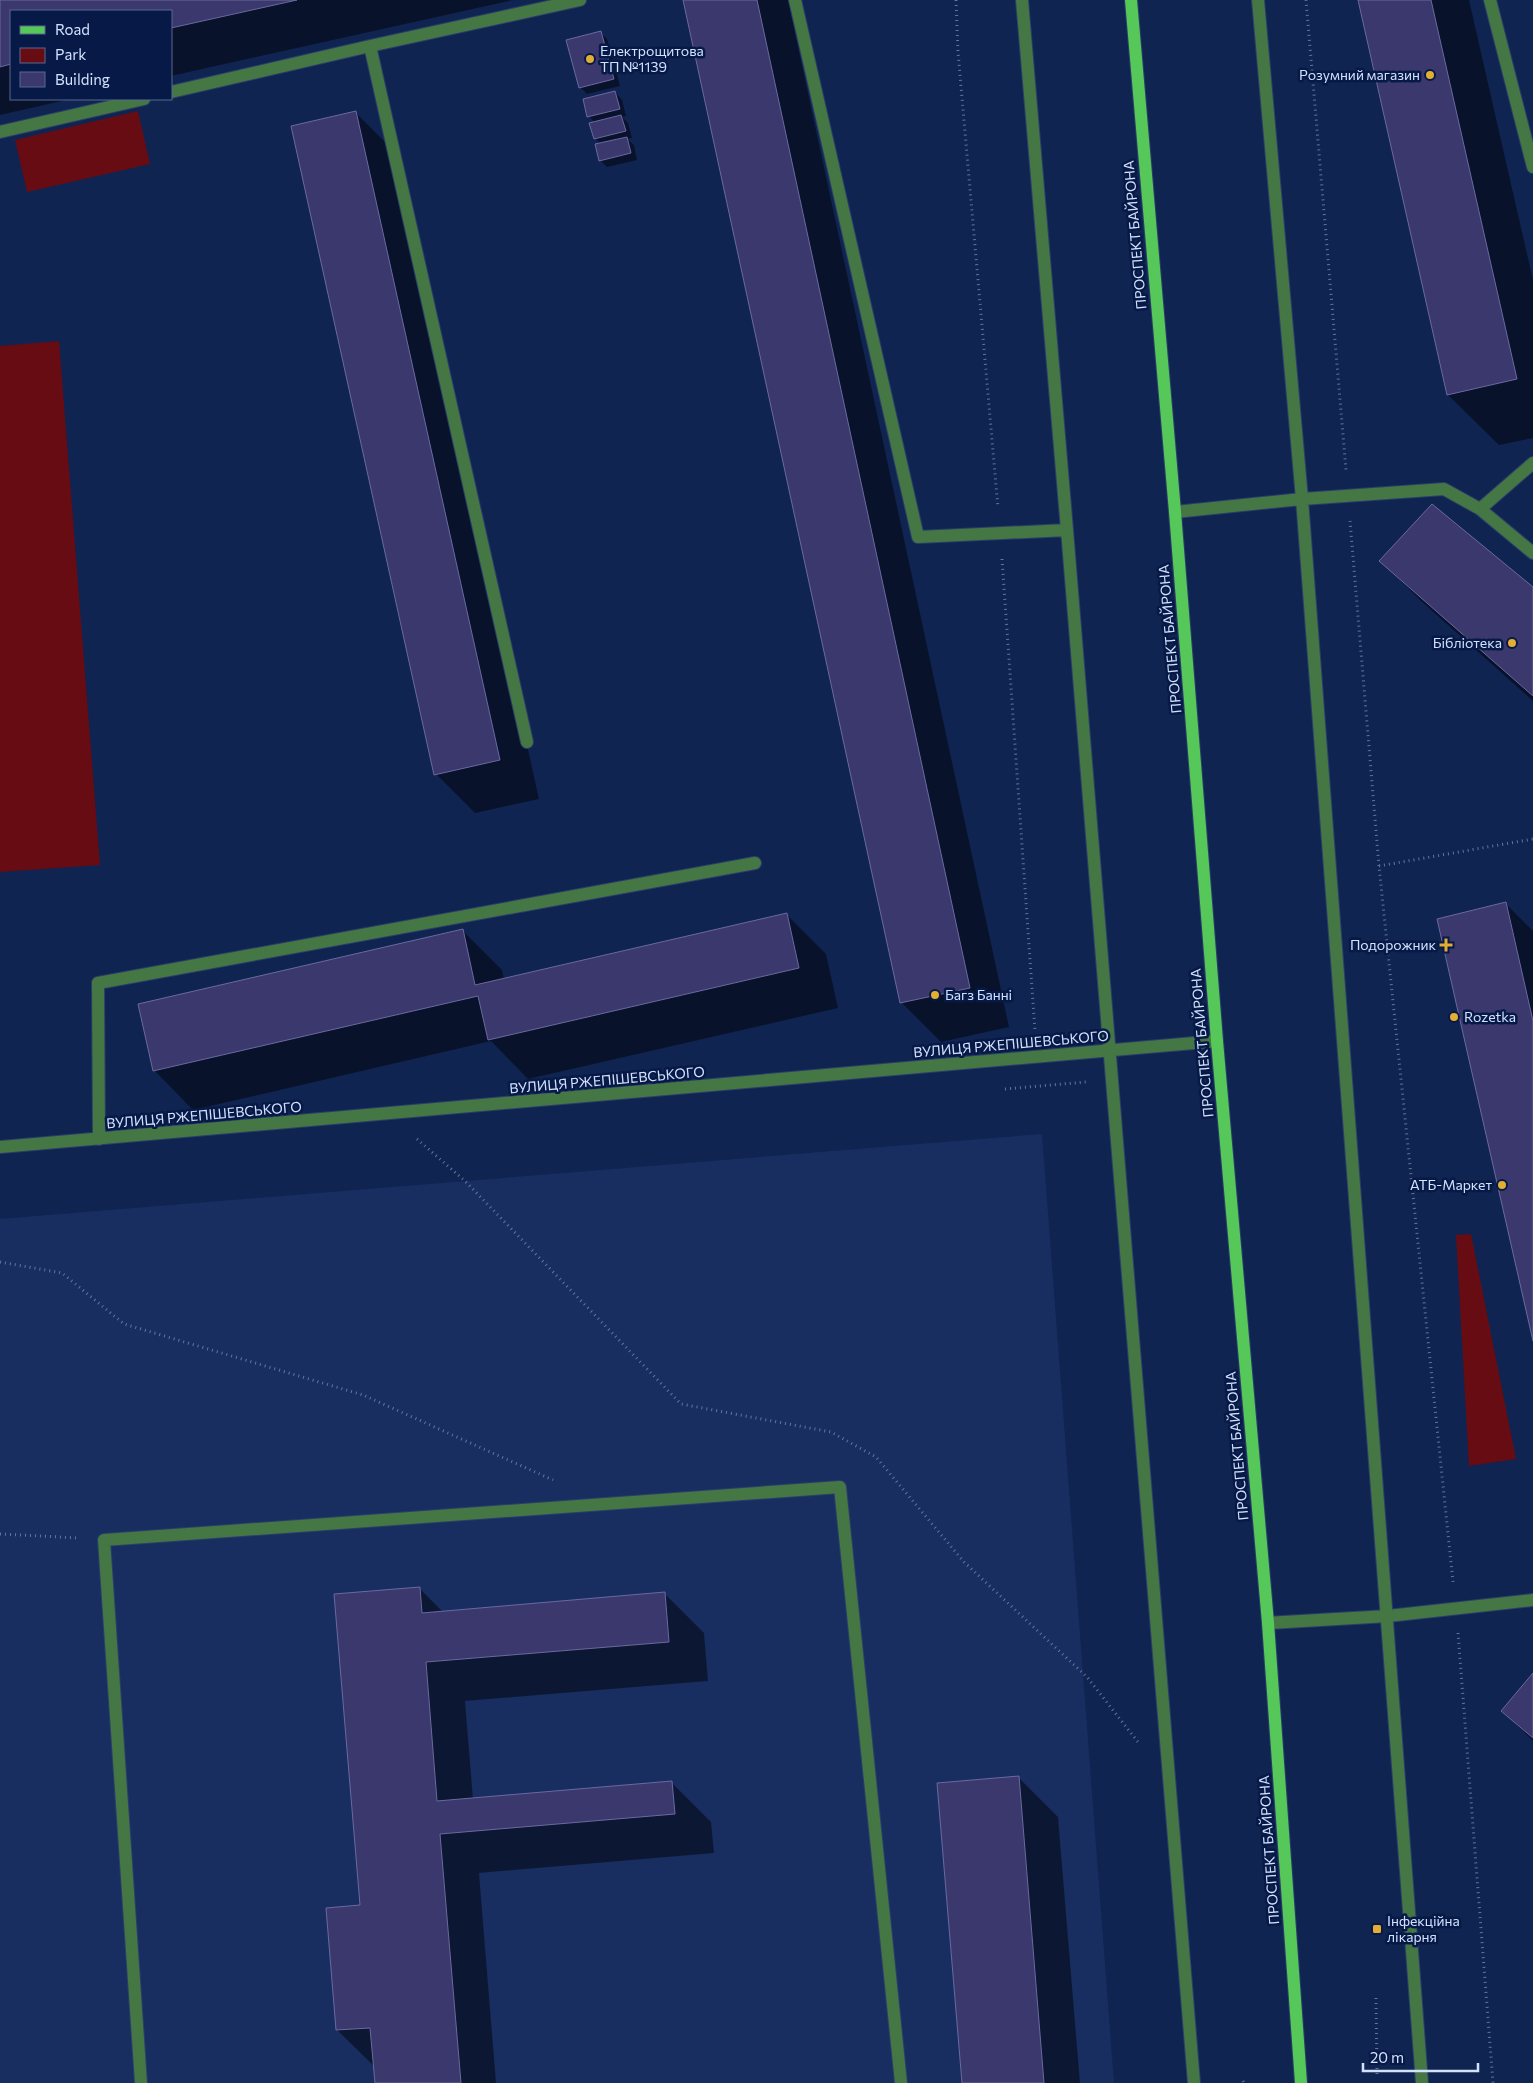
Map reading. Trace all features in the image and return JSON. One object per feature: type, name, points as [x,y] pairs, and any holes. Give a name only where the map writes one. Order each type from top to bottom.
[{"type":"main road","name":"ПРОСПЕКТ БАЙРОНА","points":[[1131,0],[1175,512],[1217,1041],[1268,1623],[1301,2083]]},
{"type":"street","points":[[172,92],[580,0]]},
{"type":"street","points":[[795,0],[918,537],[1067,530]]},
{"type":"street","points":[[1022,0],[1194,2083]]},
{"type":"street","points":[[1258,0],[1302,499],[1422,2083]]},
{"type":"street","points":[[1490,0],[1533,167]]},
{"type":"street","points":[[370,46],[527,742]]},
{"type":"street","points":[[0,132],[140,100]]},
{"type":"street","points":[[1480,509],[1533,463]]},
{"type":"street","points":[[1175,512],[1302,499],[1444,489],[1480,509],[1533,553]]},
{"type":"street","points":[[99,1139],[98,983],[755,863]]},
{"type":"street","name":"ВУЛИЦЯ РЖЕПІШЕВСЬКОГО","points":[[1,1146],[1217,1041]]},
{"type":"street","points":[[141,2083],[104,1540],[840,1486],[902,2083]]},
{"type":"street","points":[[1268,1623],[1388,1616],[1533,1600]]},
{"type":"path","points":[[1306,0],[1379,866],[1456,1610],[1493,2083]]},
{"type":"path","points":[[1379,866],[1533,839]]},
{"type":"path","points":[[417,1138],[465,1181],[681,1404],[831,1432],[876,1457],[964,1562],[1087,1677],[1140,1744]]},
{"type":"path","points":[[0,1262],[62,1273],[124,1324],[363,1395],[561,1483]]},
{"type":"path","points":[[0,1534],[104,1540]]},
{"type":"path","points":[[1376,1998],[1377,2075]]},
{"type":"shaded area","points":[[1042,1134],[1114,2083],[0,2083],[0,1219]]},
{"type":"green space","points":[[138,111],[150,164],[27,192],[15,140]]},
{"type":"green space","points":[[59,341],[100,865],[0,872],[0,346]]},
{"type":"green space","points":[[1471,1234],[1516,1459],[1469,1466],[1456,1235]]},
{"type":"building","points":[[0,0],[297,0],[172,28],[172,10],[10,10],[10,64],[0,67]]},
{"type":"building","points":[[683,0],[757,0],[970,988],[900,1003]]},
{"type":"building","points":[[1358,0],[1431,0],[1517,379],[1447,395]]},
{"type":"building","name":"Електрощитова ТП №1139","points":[[601,31],[614,79],[579,88],[566,40]]},
{"type":"building","points":[[615,91],[620,109],[587,117],[583,99]]},
{"type":"building","points":[[356,111],[500,760],[434,775],[291,126]]},
{"type":"building","points":[[621,115],[626,131],[594,139],[589,123]]},
{"type":"building","points":[[627,137],[631,153],[599,161],[595,144]]},
{"type":"building","points":[[1432,504],[1533,587],[1533,696],[1379,561]]},
{"type":"building","points":[[1506,902],[1533,1021],[1533,1341],[1437,919]]},
{"type":"building","points":[[787,913],[799,968],[488,1040],[478,996],[153,1071],[138,1004],[463,929],[475,985]]},
{"type":"building","points":[[420,1587],[422,1613],[665,1592],[669,1642],[426,1662],[437,1801],[672,1781],[675,1814],[440,1834],[461,2083],[375,2083],[370,2028],[336,2030],[326,1908],[360,1905],[334,1594]]},
{"type":"building","points":[[1533,1673],[1533,1738],[1501,1711]]},
{"type":"building","points":[[1019,1776],[1044,2083],[962,2083],[937,1783]]},
{"type":"place","name":"Електрощитова ТП №1139","points":[[590,59]]},
{"type":"place","name":"Розумний магазин","points":[[1430,75]]},
{"type":"place","name":"Бібліотека","points":[[1512,643]]},
{"type":"place","name":"Подорожник","points":[[1446,945]]},
{"type":"place","name":"Багз Банні","points":[[935,995]]},
{"type":"place","name":"Rozetka","points":[[1454,1017]]},
{"type":"place","name":"АТБ-Маркет","points":[[1502,1185]]},
{"type":"place","name":"Інфекційна лікарня","points":[[1377,1929]]}]
